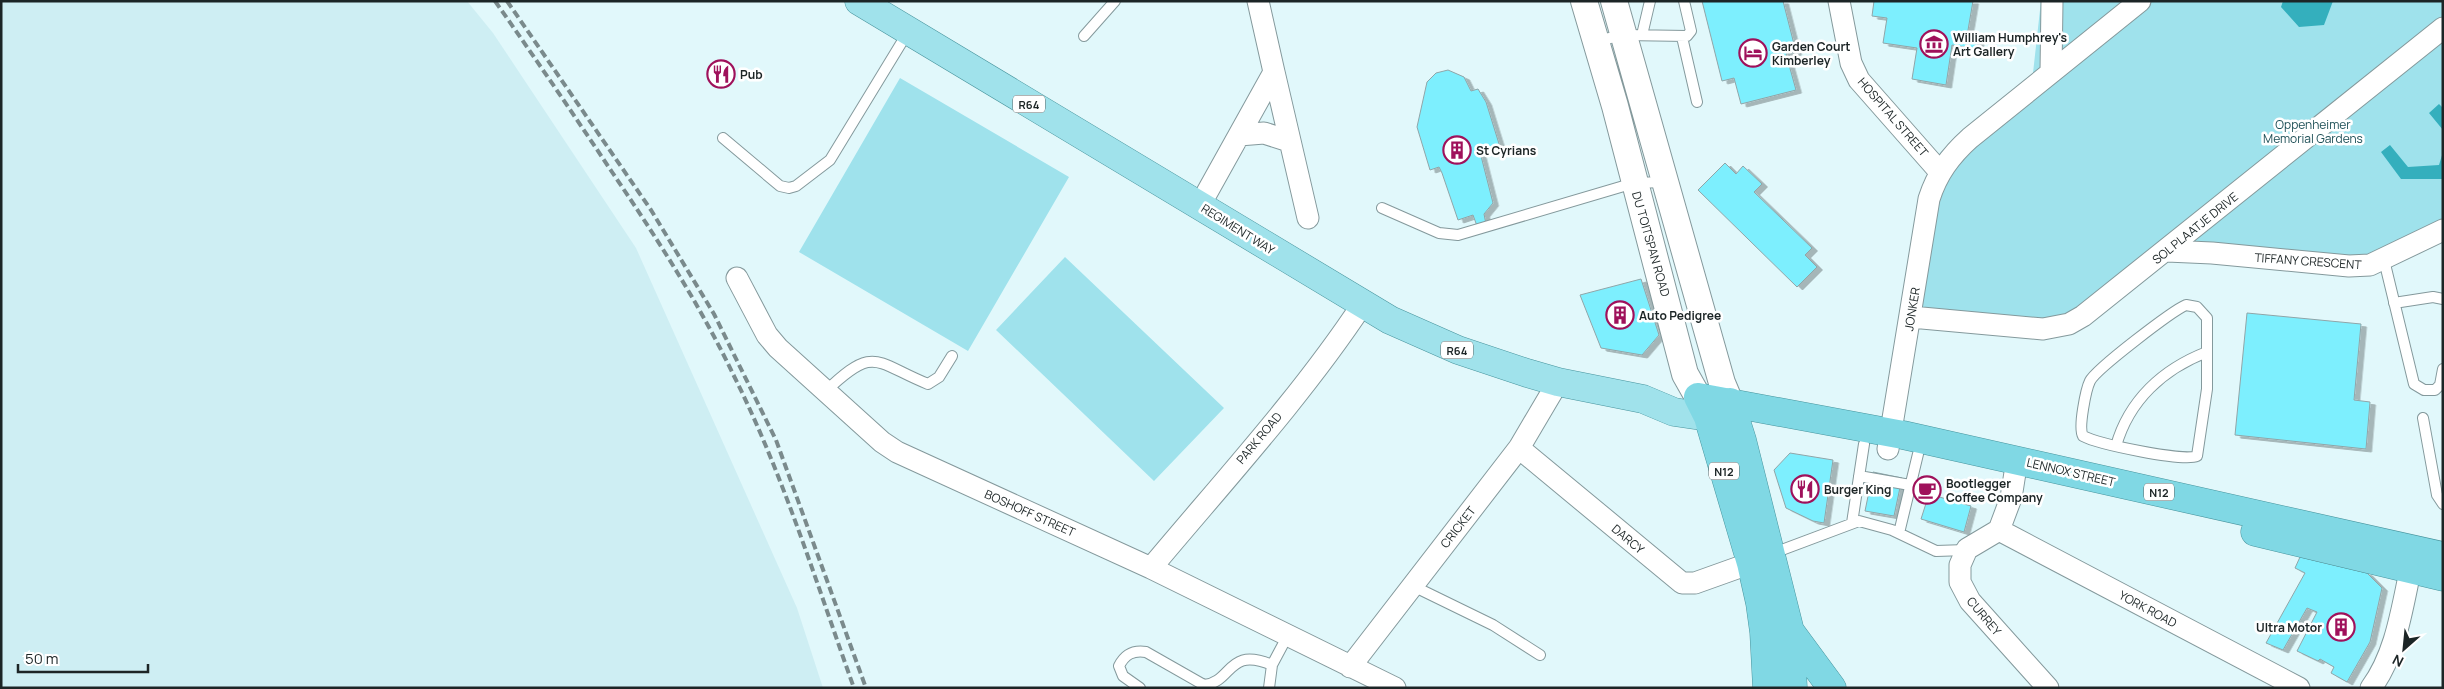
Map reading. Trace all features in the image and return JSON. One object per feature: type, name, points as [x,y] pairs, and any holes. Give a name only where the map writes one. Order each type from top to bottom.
[{"type":"highway","name":"LENNOX STREET","points":[[1703,407],[2015,468],[2324,538],[2413,559],[2443,577]]},
{"type":"highway","name":"DU TOITSPAN ROAD","points":[[1703,407],[1790,631],[1793,688]]},
{"type":"highway","name":"DU TOITSPAN ROAD","points":[[1733,412],[1761,558],[1767,688]]},
{"type":"highway","name":"LENNOX STREET","points":[[1881,442],[1918,454],[2015,468]]},
{"type":"highway","name":"LENNOX STREET","points":[[2413,559],[2443,556]]},
{"type":"highway","points":[[1790,631],[1832,688]]},
{"type":"main road","name":"REGIMENT WAY","points":[[859,1],[1200,205],[1362,305],[1417,333],[1458,350],[1558,382],[1643,399],[1674,412],[1703,407]]},
{"type":"street","points":[[1258,1],[1308,218]]},
{"type":"street","name":"DU TOITSPAN ROAD","points":[[1584,1],[1615,106],[1634,183],[1670,310],[1685,374],[1703,407]]},
{"type":"street","name":"DU TOITSPAN ROAD","points":[[1614,1],[1633,35],[1665,182],[1722,384],[1733,412]]},
{"type":"street","name":"HOSPITAL STREET","points":[[1839,1],[1852,63],[1859,80],[1940,172]]},
{"type":"street","points":[[2051,72],[2052,1]]},
{"type":"street","points":[[1940,172],[1957,149],[2140,1]]},
{"type":"street","name":"SOL PLAATJE DRIVE","points":[[1911,317],[2043,329],[2057,328],[2070,324],[2083,316],[2166,251],[2443,28]]},
{"type":"street","points":[[1200,205],[1274,72]]},
{"type":"street","points":[[1239,135],[1264,133],[1289,142]]},
{"type":"street","name":"JONKER","points":[[1881,442],[1911,317],[1929,199],[1940,172]]},
{"type":"street","name":"TIFFANY CRESCENT","points":[[2166,251],[2212,253],[2349,266],[2370,265],[2384,260],[2443,230]]},
{"type":"street","name":"BOSHOFF STREET","points":[[737,278],[767,335],[825,392],[882,442],[911,460],[1151,568],[1386,685]]},
{"type":"street","name":"PARK ROAD","points":[[1151,568],[1344,333],[1362,305]]},
{"type":"street","name":"CRICKET","points":[[1350,667],[1519,448],[1558,382]]},
{"type":"street","name":"DARCY","points":[[1519,448],[1682,583],[1695,583],[1761,558]]},
{"type":"street","points":[[1968,549],[1999,530],[2011,498],[2015,468]]},
{"type":"street","name":"YORK ROAD","points":[[1999,530],[2298,688]]},
{"type":"street","name":"CURREY","points":[[1968,549],[1960,565],[1960,582],[1970,601],[2048,688]]},
{"type":"street","points":[[2371,688],[2380,674],[2392,646],[2413,559]]},
{"type":"lane","points":[[1084,36],[1116,1]]},
{"type":"lane","points":[[1633,35],[1650,1]]},
{"type":"lane","points":[[1596,41],[1633,35],[1682,37],[1691,32],[1684,1]]},
{"type":"lane","points":[[722,138],[780,186],[789,188],[796,186],[830,160],[909,31]]},
{"type":"lane","points":[[1682,37],[1697,102]]},
{"type":"lane","points":[[1382,208],[1439,233],[1458,235],[1634,183],[1665,182]]},
{"type":"lane","points":[[2384,260],[2414,384],[2424,390],[2438,388],[2443,369]]},
{"type":"lane","points":[[2394,303],[2426,298],[2443,299]]},
{"type":"lane","points":[[2186,305],[2197,307],[2207,318],[2207,389],[2197,456],[2184,458],[2116,446],[2087,438],[2081,433],[2090,380],[2103,365],[2186,305]]},
{"type":"lane","points":[[2116,446],[2122,428],[2136,404],[2148,389],[2176,366],[2207,352]]},
{"type":"lane","points":[[825,392],[845,373],[861,364],[877,360],[928,384],[939,377],[952,356]]},
{"type":"lane","points":[[2423,418],[2437,495],[2443,504]]},
{"type":"lane","points":[[1852,523],[1859,476],[1881,442]]},
{"type":"lane","points":[[1899,533],[1918,454]]},
{"type":"lane","points":[[1859,476],[1910,485]]},
{"type":"lane","points":[[1761,558],[1826,535],[1858,521],[1874,524],[1899,533],[1918,544],[1936,551],[1968,549]]},
{"type":"lane","points":[[1413,586],[1493,625],[1540,655]]},
{"type":"lane","points":[[1269,688],[1272,664],[1288,635]]},
{"type":"lane","points":[[1140,688],[1125,684],[1119,666],[1129,653],[1138,651],[1146,652],[1204,685],[1214,682],[1235,662],[1262,660],[1272,664]]},
{"type":"shaded area","points":[[1,1],[467,1],[493,33],[636,248],[797,608],[823,688],[1,688]]},
{"type":"shaded area","points":[[2283,1],[2333,1],[2324,25],[2299,27],[2281,7]]},
{"type":"shaded area","points":[[2439,104],[2443,108],[2443,130],[2429,113]]},
{"type":"shaded area","points":[[2390,145],[2408,167],[2439,165],[2443,152],[2443,179],[2401,179],[2381,152]]},
{"type":"green space","name":"Oppenheimer Memorial Gardens","points":[[2041,1],[2443,1],[2443,227],[2369,262],[2158,252],[2061,327],[1905,312],[1930,174],[1940,153],[1961,133],[2032,82]]},
{"type":"green space","points":[[900,78],[1069,177],[968,351],[799,252]]},
{"type":"green space","points":[[1065,257],[1224,408],[1154,481],[996,330]]},
{"type":"building","name":"Garden Court Kimberley","points":[[1702,1],[1783,1],[1796,52],[1786,54],[1796,90],[1741,104],[1734,78],[1722,81]]},
{"type":"building","name":"William Humphrey's Art Gallery","points":[[1874,1],[1973,1],[1967,36],[1979,38],[1977,49],[1952,45],[1946,85],[1912,79],[1917,48],[1883,43],[1887,18],[1872,16]]},
{"type":"building","name":"St Cyrians","points":[[1448,70],[1464,77],[1471,91],[1478,89],[1486,102],[1500,147],[1480,152],[1493,203],[1484,214],[1486,224],[1477,226],[1473,215],[1458,220],[1439,167],[1430,170],[1417,127],[1427,82],[1436,73]]},
{"type":"building","points":[[1725,163],[1736,174],[1743,166],[1762,184],[1754,192],[1812,248],[1805,255],[1817,267],[1797,287],[1698,190]]},
{"type":"building","name":"Auto Pedigree","points":[[1641,279],[1659,335],[1642,355],[1601,348],[1580,295]]},
{"type":"building","points":[[2247,313],[2361,324],[2354,400],[2370,402],[2366,449],[2235,435]]},
{"type":"building","name":"Burger King","points":[[1790,453],[1833,460],[1824,523],[1813,521],[1786,508],[1774,470]]},
{"type":"building","points":[[1873,472],[1902,478],[1894,516],[1865,511]]},
{"type":"building","points":[[1929,494],[1971,506],[1964,532],[1921,519]]},
{"type":"building","name":"Ultra Motor","points":[[2300,557],[2367,573],[2382,588],[2370,642],[2347,682],[2331,673],[2334,667],[2320,659],[2318,661],[2297,651],[2317,612],[2307,608],[2283,650],[2266,643],[2305,573],[2295,568]]},
{"type":"railway","points":[[495,1],[645,221],[720,348],[768,450],[854,688]]},
{"type":"railway","points":[[507,1],[651,210],[714,314],[776,440],[866,688]]},
{"type":"place","name":"William Humphrey's Art Gallery","points":[[1934,44]]},
{"type":"place","name":"Garden Court Kimberley","points":[[1753,53]]},
{"type":"place","name":"Pub","points":[[721,74]]},
{"type":"place","name":"St Cyrians","points":[[1457,150]]},
{"type":"place","name":"Auto Pedigree","points":[[1620,315]]},
{"type":"place","name":"Burger King","points":[[1805,489]]},
{"type":"place","name":"Bootlegger Coffee Company","points":[[1927,490]]},
{"type":"place","name":"Ultra Motor","points":[[2341,627]]}]
